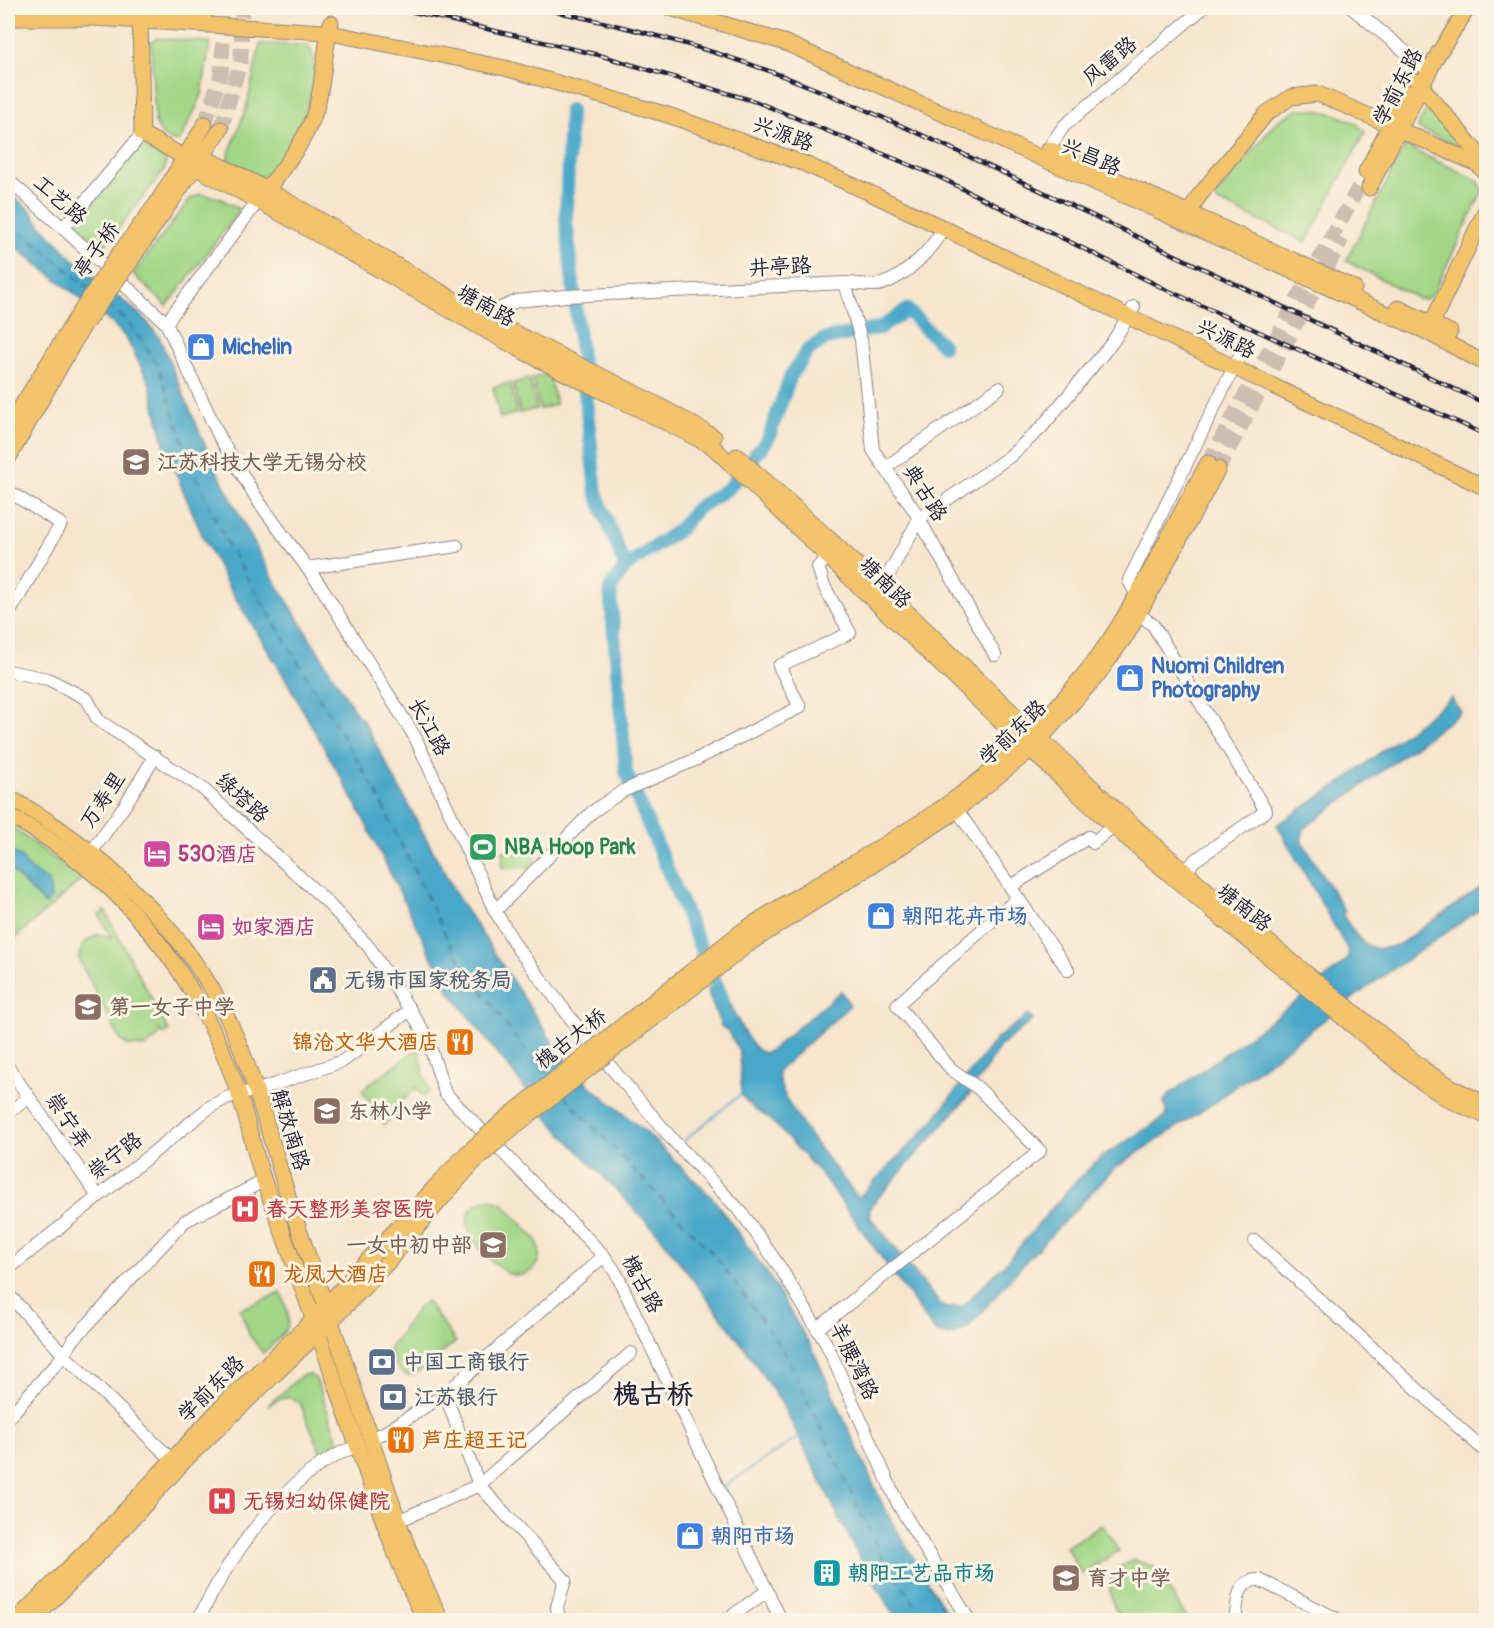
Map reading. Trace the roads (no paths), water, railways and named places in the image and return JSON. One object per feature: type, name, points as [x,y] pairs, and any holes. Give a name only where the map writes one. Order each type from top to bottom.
[{"type":"main road","name":"兴源路","points":[[8,8],[140,14],[330,28],[507,59],[681,109],[818,159],[1237,362],[1486,478]]},
{"type":"main road","name":"兴昌路","points":[[670,8],[786,43],[1187,217],[1486,352]]},
{"type":"main road","name":"兴昌路","points":[[706,8],[789,33],[1048,149],[1187,217]]},
{"type":"main road","name":"学前东路","points":[[1365,185],[1458,8]]},
{"type":"main road","name":"学前东路","points":[[1421,75],[1468,8]]},
{"type":"main road","points":[[140,14],[141,134]]},
{"type":"main road","name":"兴源路","points":[[8,18],[140,14]]},
{"type":"main road","points":[[263,195],[310,126],[319,98],[330,28]]},
{"type":"main road","name":"兴源路","points":[[330,28],[505,68],[668,115],[805,164],[1131,311]]},
{"type":"main road","points":[[1421,75],[1486,163]]},
{"type":"main road","points":[[1187,217],[1208,184],[1266,114],[1291,97],[1318,94],[1477,165],[1486,173]]},
{"type":"main road","points":[[195,161],[205,124]]},
{"type":"main road","points":[[121,262],[177,196],[195,161],[221,129]]},
{"type":"main road","name":"塘南路","points":[[141,134],[263,195],[476,319],[608,386],[656,416],[713,447],[723,450],[878,595],[1113,826],[1426,1071],[1486,1104]]},
{"type":"main road","name":"亭子桥","points":[[77,325],[121,262],[157,203],[195,161]]},
{"type":"main road","points":[[1429,327],[1486,210]]},
{"type":"main road","points":[[8,428],[77,325]]},
{"type":"main road","points":[[8,459],[77,325]]},
{"type":"main road","name":"兴昌路","points":[[1429,327],[1486,364]]},
{"type":"main road","name":"兴源路","points":[[1237,362],[1486,488]]},
{"type":"main road","name":"学前东路","points":[[745,938],[778,907],[855,863],[943,806],[1031,744],[1118,627],[1213,466],[1139,614],[1096,677],[1031,744],[957,810],[745,938]]},
{"type":"main road","name":"塘南路","points":[[765,488],[828,557],[878,595]]},
{"type":"main road","name":"塘南路","points":[[1031,744],[1186,872],[1212,903],[1419,1080],[1451,1101],[1486,1116]]},
{"type":"main road","name":"解放南路","points":[[8,797],[23,805],[86,859],[135,893],[201,974],[229,1022],[256,1090],[398,1521],[412,1560],[441,1620]]},
{"type":"main road","name":"解放南路","points":[[8,815],[86,859],[133,910],[173,960],[212,1026],[239,1095],[264,1180],[390,1542],[425,1620]]},
{"type":"main road","name":"槐古大桥","points":[[439,1192],[466,1154],[505,1119],[745,938]]},
{"type":"main road","name":"学前东路","points":[[33,1620],[115,1538],[186,1459],[329,1313],[439,1192]]},
{"type":"main road","name":"学前东路","points":[[14,1620],[107,1530],[171,1459],[316,1326]]},
{"type":"street","name":"风雷路","points":[[1048,149],[1064,126],[1203,8]]},
{"type":"street","points":[[1352,8],[1421,75]]},
{"type":"street","points":[[63,228],[141,134]]},
{"type":"street","name":"工艺路","points":[[8,180],[166,323]]},
{"type":"street","points":[[166,323],[263,195]]},
{"type":"street","name":"井亭路","points":[[476,319],[517,301],[566,296],[845,283],[881,284],[896,277],[925,252],[944,227]]},
{"type":"street","name":"典古路","points":[[845,283],[861,340],[873,450],[886,466],[919,519],[995,655]]},
{"type":"street","points":[[878,595],[919,519],[1009,457],[1041,428],[1112,343],[1131,311]]},
{"type":"street","name":"长江路","points":[[166,323],[220,438],[259,502],[307,568],[415,737],[495,911],[550,994],[672,1139]]},
{"type":"street","points":[[1136,594],[1129,580],[1237,362]]},
{"type":"street","points":[[886,466],[999,388]]},
{"type":"street","points":[[8,491],[62,524],[8,615]]},
{"type":"street","points":[[307,568],[457,546]]},
{"type":"street","points":[[495,911],[592,812],[623,791],[801,707],[778,666],[850,633],[824,586],[818,567],[828,557]]},
{"type":"street","points":[[1139,614],[1153,625],[1266,811],[1194,861],[1186,872]]},
{"type":"street","name":"绿塔路","points":[[8,671],[48,679],[87,699],[98,720],[202,788],[231,811],[324,899],[369,947],[410,1010]]},
{"type":"street","name":"万寿里","points":[[86,859],[125,805],[155,756]]},
{"type":"street","points":[[957,810],[1068,970]]},
{"type":"street","points":[[1010,887],[1089,837],[1093,843],[1113,826]]},
{"type":"street","points":[[817,1329],[1040,1151],[978,1088],[951,1069],[897,1005],[1018,898]]},
{"type":"street","name":"崇宁路","points":[[8,1269],[97,1195],[210,1107],[343,1060],[410,1010]]},
{"type":"street","name":"槐古路","points":[[410,1010],[427,1037],[445,1094],[604,1256],[616,1273],[667,1376],[781,1620]]},
{"type":"street","name":"崇宁弄","points":[[8,1067],[97,1195]]},
{"type":"street","points":[[8,1112],[28,1098]]},
{"type":"street","name":"羊腰湾路","points":[[672,1139],[742,1213],[781,1269],[817,1329],[898,1504],[969,1620]]},
{"type":"street","points":[[8,1418],[64,1355],[73,1340],[185,1221],[264,1180]]},
{"type":"street","points":[[1255,1241],[1486,1452]]},
{"type":"street","points":[[371,1438],[384,1433],[445,1394],[604,1256]]},
{"type":"street","points":[[8,1294],[64,1355],[171,1459]]},
{"type":"street","points":[[398,1521],[479,1485],[632,1353]]},
{"type":"street","points":[[445,1394],[479,1485],[565,1580],[557,1607],[559,1620]]},
{"type":"street","points":[[198,1620],[224,1571],[255,1527],[274,1506],[320,1467],[357,1446]]},
{"type":"street","points":[[1235,1620],[1239,1594],[1244,1583],[1250,1580],[1260,1580],[1339,1620]]},
{"type":"street","points":[[726,1620],[767,1591]]},
{"type":"street","points":[[8,1618],[14,1620]]},
{"type":"water","points":[[8,192],[30,210],[40,224],[80,266],[143,317],[159,337],[211,459],[270,573],[358,716],[363,720],[457,896],[559,1052],[589,1085],[647,1133],[715,1201],[769,1276],[812,1348],[886,1512],[951,1620],[898,1620],[864,1567],[782,1404],[747,1351],[659,1235],[550,1121],[447,988],[357,806],[278,666],[229,588],[203,537],[165,448],[150,384],[126,338],[115,326],[8,241]]},
{"type":"water","points":[[1451,698],[1461,712],[1304,829],[1301,840],[1345,912],[1342,914],[1358,938],[1370,947],[1387,948],[1398,945],[1486,884],[1486,905],[1372,984],[1214,1103],[1116,1167],[1026,1261],[969,1327],[951,1336],[936,1333],[822,1175],[769,1118],[755,1110],[741,1095],[740,1053],[728,1031],[721,1026],[707,990],[721,980],[744,1032],[757,1049],[764,1053],[771,1050],[841,991],[850,1005],[778,1071],[780,1084],[797,1117],[858,1198],[930,1124],[996,1039],[1028,1015],[1033,1020],[1000,1046],[969,1095],[870,1207],[870,1217],[940,1304],[946,1308],[961,1307],[1003,1266],[1071,1186],[1101,1157],[1167,1116],[1164,1101],[1171,1093],[1300,999],[1347,960],[1349,952],[1277,825],[1342,782]]},
{"type":"water","points":[[8,850],[20,856],[32,871],[49,881],[51,899],[45,905],[8,867]]},
{"type":"waterway","points":[[570,110],[566,219],[596,492],[625,567],[610,589],[626,772],[723,1000]]},
{"type":"waterway","points":[[625,567],[680,529],[697,508],[729,488],[768,439],[791,375],[808,350],[825,339],[880,328],[907,310],[943,346]]},
{"type":"waterway","points":[[681,1143],[741,1094]]},
{"type":"waterway","points":[[723,1487],[799,1437]]},
{"type":"tunnel","points":[[205,124],[221,74],[225,8]]},
{"type":"tunnel","points":[[221,129],[241,60],[242,8]]},
{"type":"tunnel","points":[[1208,463],[1361,183]]},
{"type":"tunnel","points":[[1218,469],[1342,239]]},
{"type":"railway","points":[[368,8],[414,12],[599,55],[757,102],[939,177],[1165,289],[1486,435]]},
{"type":"railway","points":[[539,8],[703,49],[767,70],[837,98],[914,131],[1486,404]]},
{"type":"place","name":"Michelin","points":[[201,347]]},
{"type":"place","name":"江苏科技大学无锡分校","points":[[136,462]]},
{"type":"place","name":"Nuomi Children Photography","points":[[1130,678]]},
{"type":"place","name":"NBA Hoop Park","points":[[483,847]]},
{"type":"place","name":"530酒店","points":[[157,854]]},
{"type":"place","name":"朝阳花卉市场","points":[[881,916]]},
{"type":"place","name":"如家酒店","points":[[211,927]]},
{"type":"place","name":"无锡市国家税务局","points":[[323,980]]},
{"type":"place","name":"第一女子中学","points":[[88,1007]]},
{"type":"place","name":"锦沧文华大酒店","points":[[460,1042]]},
{"type":"place","name":"东林小学","points":[[327,1111]]},
{"type":"place","name":"春天整形美容医院","points":[[245,1209]]},
{"type":"place","name":"一女中初中部","points":[[493,1245]]},
{"type":"place","name":"龙凤大酒店","points":[[262,1274]]},
{"type":"place","name":"中国工商银行","points":[[382,1362]]},
{"type":"place","name":"江苏银行","points":[[393,1397]]},
{"type":"place","name":"芦庄超王记","points":[[401,1440]]},
{"type":"place","name":"无锡妇幼保健院","points":[[222,1501]]},
{"type":"place","name":"朝阳市场","points":[[690,1536]]},
{"type":"place","name":"朝阳工艺品市场","points":[[827,1573]]},
{"type":"place","name":"育才中学","points":[[1066,1578]]},
{"type":"district","name":"槐古桥","points":[[653,1394]]}]
